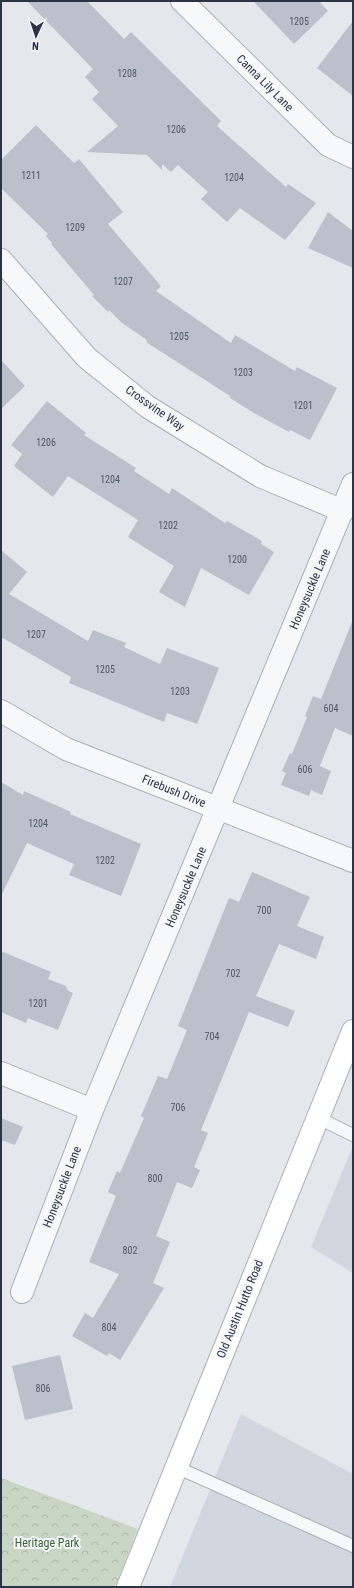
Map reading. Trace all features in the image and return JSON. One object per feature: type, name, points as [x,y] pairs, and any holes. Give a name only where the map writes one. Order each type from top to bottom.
[{"type":"street","name":"Canna Lily Lane","points":[[182,1],[328,145],[353,157]]},
{"type":"street","name":"Crossvine Way","points":[[1,260],[87,358],[148,407],[260,476],[343,511]]},
{"type":"street","name":"Honeysuckle Lane","points":[[22,1292],[92,1110],[353,484]]},
{"type":"street","name":"Firebush Drive","points":[[1,710],[66,749],[353,861]]},
{"type":"street","name":"Old Austin Hutto Road","points":[[128,1587],[353,1031]]},
{"type":"street","points":[[1,1072],[92,1110]]},
{"type":"lane","points":[[318,1118],[353,1135]]},
{"type":"lane","points":[[176,1467],[353,1546]]},
{"type":"shaded area","points":[[353,1146],[353,1273],[311,1247]]},
{"type":"shaded area","points":[[241,1414],[353,1474],[353,1587],[170,1587]]},
{"type":"green space","name":"Heritage Park","points":[[1,1478],[138,1529],[115,1587],[1,1587]]},
{"type":"building","points":[[27,1],[87,1],[124,39],[131,32],[221,121],[217,126],[286,187],[288,184],[316,203],[285,240],[240,208],[227,222],[201,199],[208,192],[178,165],[171,172],[162,164],[162,170],[147,155],[87,152],[118,126],[92,99],[99,92],[85,77],[93,69]]},
{"type":"building","points":[[253,1],[319,1],[328,11],[294,44]]},
{"type":"building","points":[[353,21],[353,96],[317,68]]},
{"type":"building","points":[[36,125],[74,163],[79,159],[123,212],[108,224],[161,286],[156,291],[231,343],[235,335],[295,371],[297,367],[337,388],[310,440],[290,430],[289,432],[230,398],[230,396],[146,342],[147,340],[122,323],[109,310],[108,312],[92,296],[94,295],[51,244],[52,243],[46,236],[48,234],[1,188],[1,160]]},
{"type":"building","points":[[328,212],[353,231],[353,268],[308,248]]},
{"type":"building","points":[[1,360],[25,386],[1,409]]},
{"type":"building","points":[[47,401],[86,433],[84,435],[136,468],[134,471],[169,494],[172,488],[225,523],[227,521],[262,541],[261,544],[274,552],[249,595],[201,568],[185,607],[159,592],[174,566],[128,537],[138,520],[68,476],[53,497],[14,466],[22,454],[11,445]]},
{"type":"building","points":[[1,550],[27,572],[9,594],[88,641],[93,630],[126,643],[124,647],[160,664],[167,648],[219,668],[197,724],[167,713],[164,722],[69,683],[71,677],[1,637]]},
{"type":"building","points":[[352,622],[353,736],[335,728],[320,766],[331,771],[322,795],[311,790],[309,796],[281,785],[286,773],[282,771],[290,753],[292,754],[307,717],[305,716],[313,696],[321,699]]},
{"type":"building","points":[[1,782],[23,795],[24,791],[71,812],[70,814],[141,844],[121,896],[69,875],[74,864],[27,843],[1,896]]},
{"type":"building","points":[[252,872],[310,897],[297,926],[324,937],[316,959],[279,944],[256,996],[295,1011],[288,1027],[249,1012],[201,1130],[208,1133],[194,1167],[200,1170],[192,1188],[177,1182],[156,1236],[170,1242],[153,1283],[164,1288],[120,1360],[109,1353],[107,1356],[72,1336],[85,1313],[93,1318],[119,1274],[89,1262],[116,1196],[108,1192],[117,1171],[120,1173],[144,1118],[141,1116],[158,1076],[167,1079],[187,1030],[178,1026],[229,898],[239,902]]},
{"type":"building","points":[[1,951],[51,972],[48,979],[66,986],[68,991],[73,993],[58,1030],[28,1018],[26,1023],[1,1012]]},
{"type":"building","points":[[1,1118],[23,1127],[15,1145],[1,1140]]},
{"type":"building","points":[[60,1355],[73,1409],[25,1420],[12,1366]]}]
